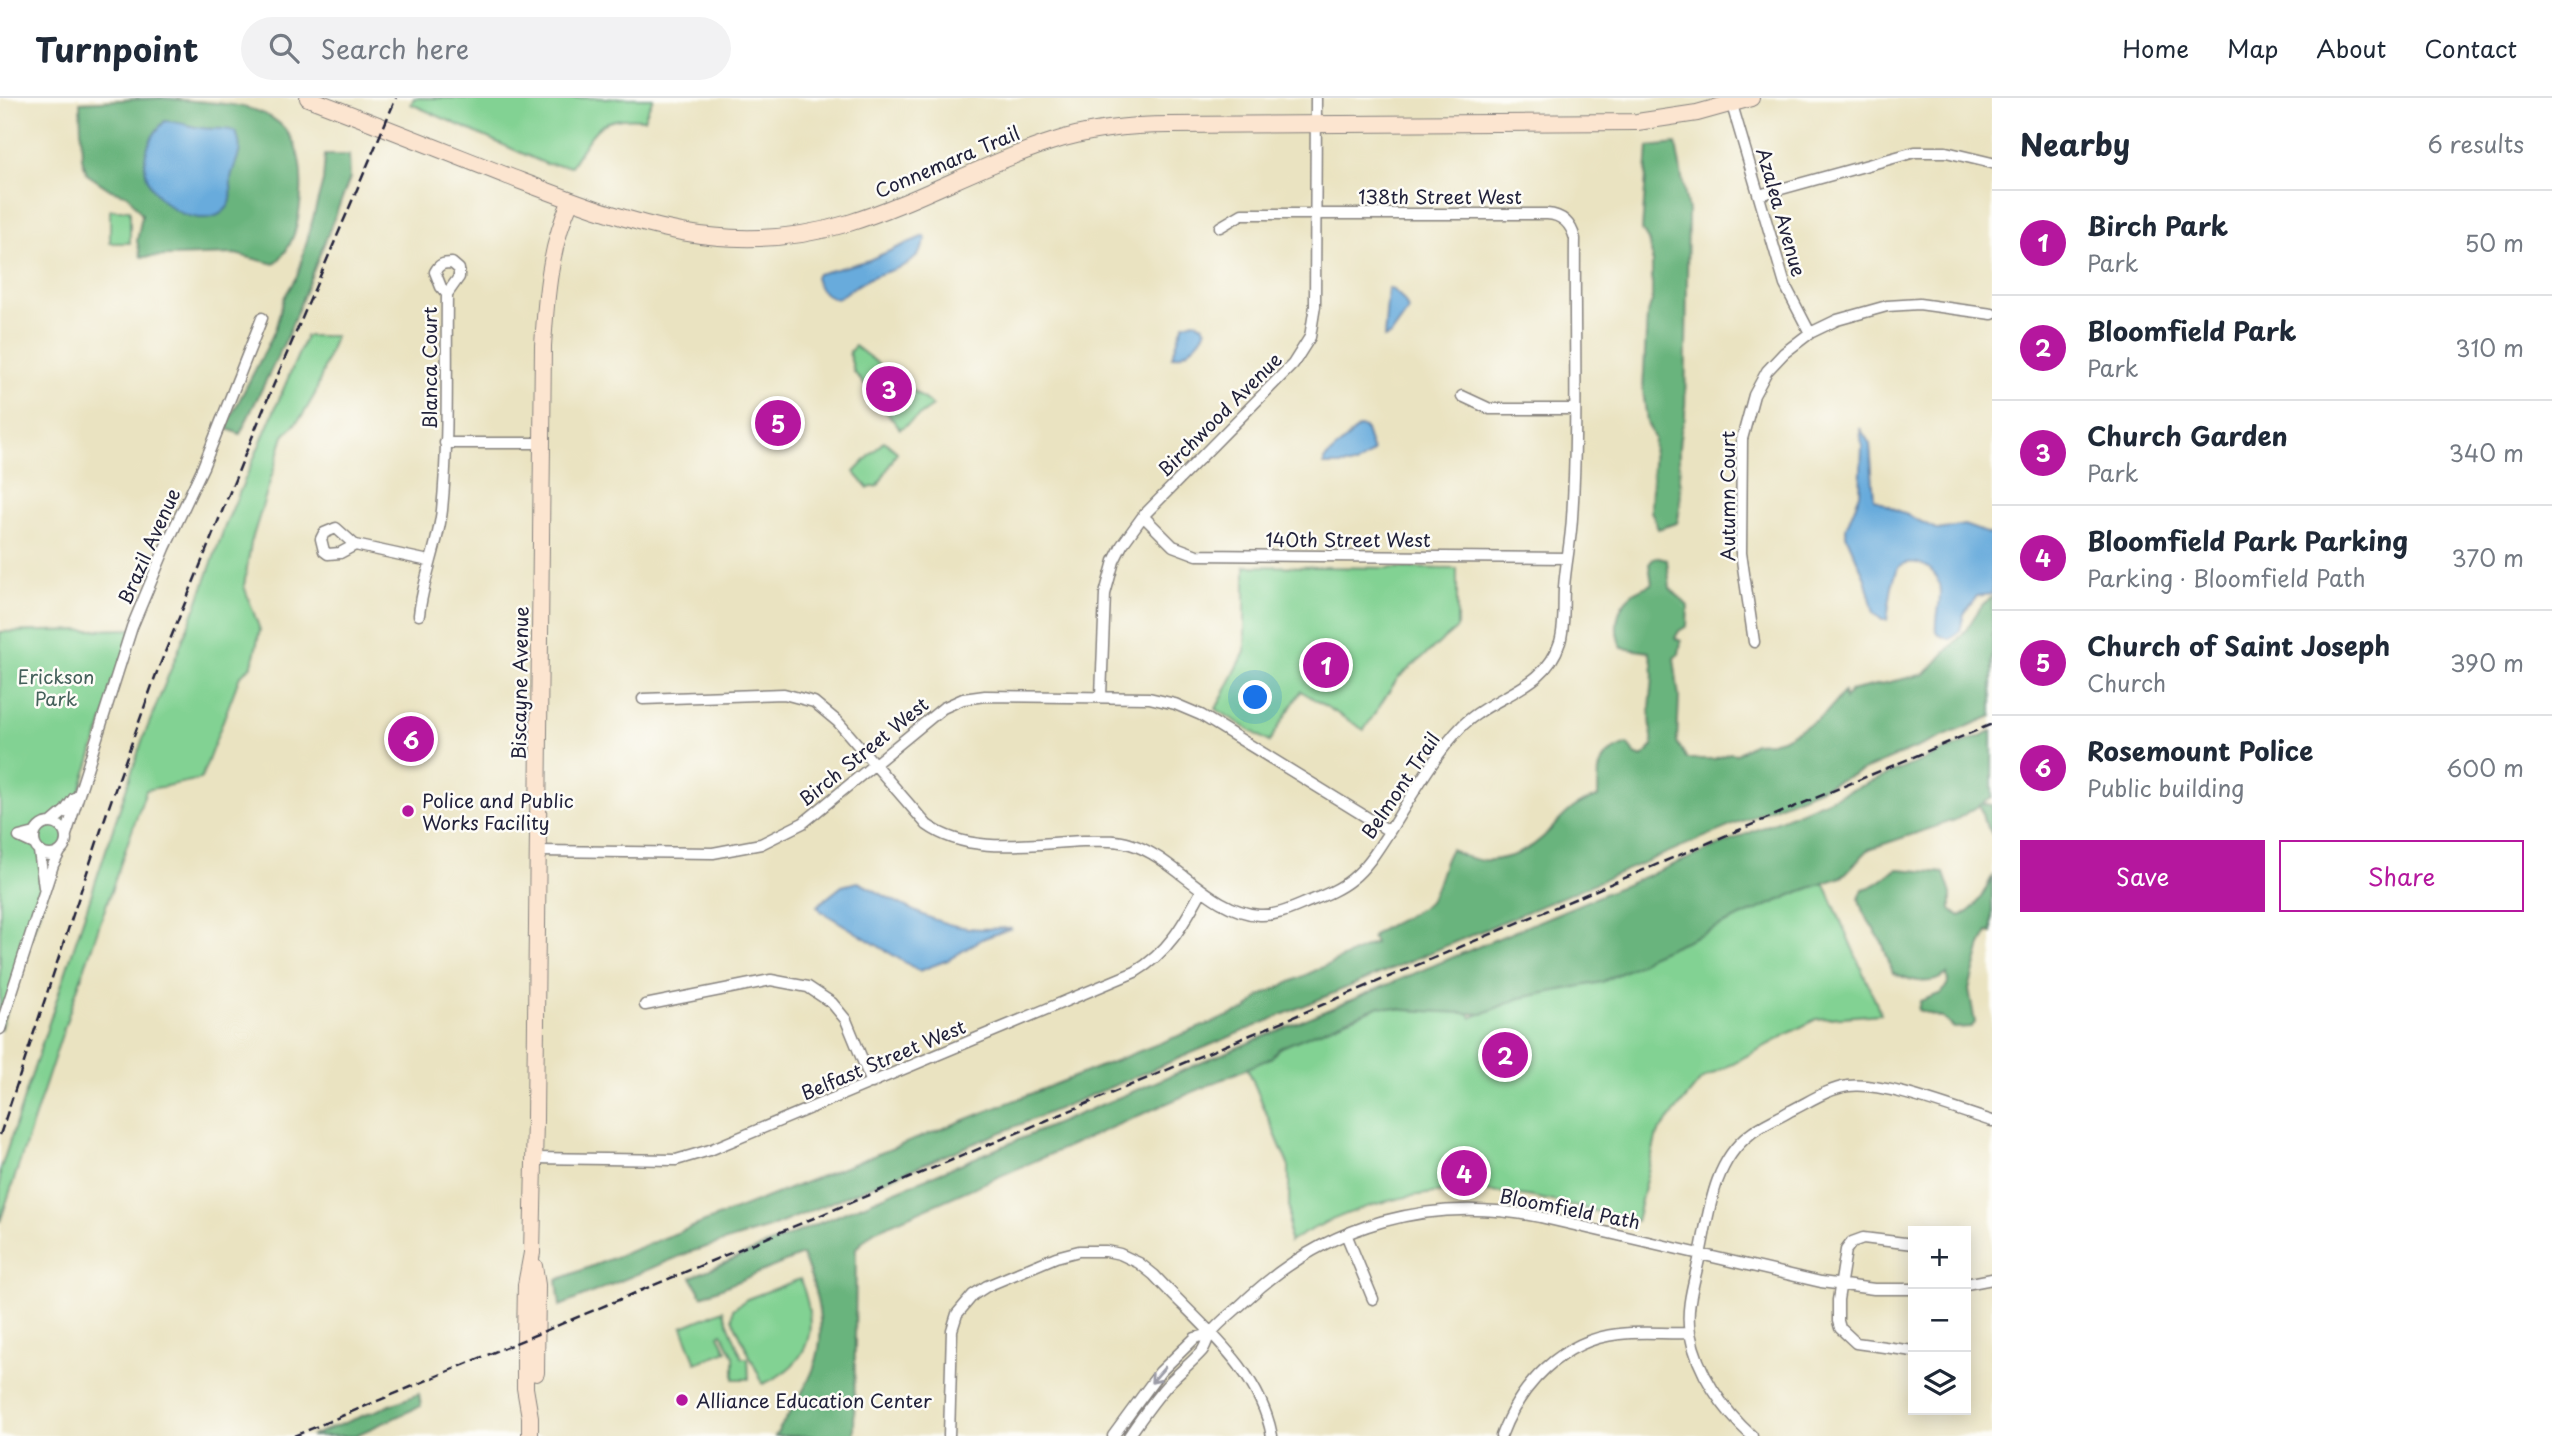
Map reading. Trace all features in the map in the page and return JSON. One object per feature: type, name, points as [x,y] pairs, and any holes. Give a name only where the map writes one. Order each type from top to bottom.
[{"type":"street","name":"Connemara Trail","points":[[307,98],[630,221],[683,233],[726,237],[781,236],[821,230],[874,214],[1029,150],[1079,134],[1137,125],[1637,122],[1674,117],[1751,98]]},
{"type":"street","name":"Birchwood Avenue","points":[[1101,696],[1103,611],[1108,577],[1122,545],[1143,516],[1285,373],[1306,345],[1315,313],[1316,98]]},
{"type":"street","name":"Azalea Avenue","points":[[1731,101],[1787,292],[1810,333]]},
{"type":"street","points":[[1759,195],[1915,152],[1946,152],[1992,163]]},
{"type":"street","name":"Biscayne Avenue","points":[[530,1436],[525,1388],[525,1338],[526,1285],[532,1253],[546,302],[555,244],[571,200]]},
{"type":"street","name":"138th Street West","points":[[1220,227],[1242,214],[1546,214],[1563,219]]},
{"type":"street","name":"Belmont Trail","points":[[643,699],[795,695],[814,702],[830,713],[927,825],[955,840],[976,845],[1104,841],[1130,844],[1150,852],[1202,890],[1240,912],[1260,915],[1283,912],[1327,894],[1354,878],[1373,858],[1458,730],[1483,709],[1535,680],[1549,665],[1561,638],[1562,597],[1572,514],[1575,239],[1571,228],[1563,219]]},
{"type":"street","name":"Blanca Court","points":[[419,615],[429,561],[442,513],[447,294]]},
{"type":"street","name":"Autumn Court","points":[[1754,642],[1741,553],[1741,454],[1744,423],[1754,395],[1767,372],[1784,353],[1810,333],[1837,320],[1899,303],[1992,314]]},
{"type":"street","name":"Brazil Avenue","points":[[0,1029],[45,897],[53,865],[65,844],[78,793],[132,628],[165,548],[204,467],[262,318]]},
{"type":"street","points":[[1462,396],[1490,408],[1574,410]]},
{"type":"street","points":[[445,443],[543,443]]},
{"type":"street","name":"140th Street West","points":[[1143,516],[1173,545],[1197,555],[1567,558]]},
{"type":"street","points":[[355,545],[429,561]]},
{"type":"street","name":"Birch Street West","points":[[538,851],[713,853],[751,847],[780,836],[803,823],[934,714],[953,702],[985,695],[1149,698],[1188,708],[1389,831]]},
{"type":"street","name":"Brazil Avenue","points":[[45,897],[42,863],[36,843],[41,825],[51,823],[65,811],[78,793]]},
{"type":"street","points":[[51,823],[60,827],[66,835]]},
{"type":"street","points":[[36,843],[52,855],[60,852]]},
{"type":"street","name":"Belfast Street West","points":[[533,1158],[688,1158],[872,1083],[1145,966],[1174,939],[1202,890]]},
{"type":"street","points":[[645,1005],[771,980],[808,987],[832,1003],[846,1020],[872,1083]]},
{"type":"street","points":[[1752,1436],[1717,1396],[1700,1362],[1690,1333],[1689,1308],[1718,1177],[1734,1149],[1758,1129],[1821,1095],[1848,1087],[1876,1087],[1992,1121]]},
{"type":"street","name":"Bloomfield Path","points":[[1129,1436],[1170,1382],[1204,1349],[1210,1334],[1286,1266],[1346,1234],[1379,1222],[1424,1212],[1488,1209],[1540,1217],[1840,1285],[1908,1289]]},
{"type":"street","points":[[1346,1234],[1373,1299]]},
{"type":"street","points":[[1908,1243],[1870,1238],[1852,1242],[1846,1250],[1838,1321],[1849,1340],[1863,1345],[1908,1350]]},
{"type":"street","points":[[949,1436],[952,1338],[957,1314],[967,1300],[980,1290],[1056,1257],[1086,1250],[1106,1251],[1129,1258],[1154,1275],[1250,1378],[1267,1414],[1272,1436]]},
{"type":"street","points":[[1971,1283],[1992,1279]]},
{"type":"street","points":[[1501,1436],[1512,1412],[1532,1382],[1573,1347],[1617,1334],[1690,1333]]},
{"type":"street","name":"Bloomfield Path","points":[[1113,1436],[1160,1372],[1195,1338],[1210,1334]]},
{"type":"green space","points":[[162,98],[217,103],[263,113],[280,124],[293,140],[300,164],[299,215],[291,242],[274,264],[235,254],[141,257],[137,241],[142,215],[128,195],[111,190],[87,174],[82,158],[80,102]]},
{"type":"green space","points":[[414,98],[653,98],[644,119],[616,120],[599,128],[571,166],[546,164],[411,104]]},
{"type":"green space","points":[[1676,144],[1688,211],[1685,418],[1679,444],[1680,510],[1677,523],[1658,529],[1651,511],[1654,438],[1647,422],[1643,390],[1647,315],[1652,301],[1652,256],[1642,230],[1648,147]]},
{"type":"green space","points":[[325,155],[349,155],[350,178],[287,337],[240,434],[225,428],[266,349],[275,330],[284,298],[298,274],[323,181]]},
{"type":"green space","points":[[110,210],[130,210],[130,243],[110,243]]},
{"type":"green space","points":[[306,336],[335,336],[315,394],[303,415],[284,436],[251,543],[244,586],[260,630],[252,665],[240,676],[201,779],[146,790],[0,1222],[0,1171],[142,741],[225,526]]},
{"type":"green space","points":[[855,346],[933,406],[900,429],[854,372],[849,352]]},
{"type":"green space","points":[[884,441],[897,452],[878,486],[868,488],[854,472]]},
{"type":"green space","points":[[1655,557],[1667,560],[1670,588],[1688,606],[1687,626],[1679,631],[1675,638],[1681,641],[1679,654],[1674,658],[1679,697],[1677,742],[1687,759],[1714,759],[1730,753],[1737,754],[1754,743],[1782,739],[1826,713],[1844,692],[1845,699],[1850,691],[1925,674],[1964,633],[1982,605],[1992,597],[1992,716],[769,1228],[690,1252],[560,1306],[557,1280],[1247,1009],[1260,996],[1375,943],[1372,937],[1376,933],[1424,906],[1432,896],[1451,849],[1473,859],[1485,860],[1510,856],[1532,846],[1573,808],[1598,797],[1599,770],[1609,753],[1627,744],[1635,754],[1642,757],[1653,746],[1650,713],[1653,675],[1649,652],[1622,648],[1617,627],[1619,613],[1626,600],[1652,584],[1649,564]]},
{"type":"green space","points":[[1245,566],[1457,569],[1457,628],[1398,678],[1364,730],[1301,691],[1269,742],[1216,709],[1245,652]]},
{"type":"green space","name":"Erickson Park","points":[[134,629],[0,1030],[0,632]]},
{"type":"green space","points":[[1992,731],[1992,798],[1982,804],[1992,805],[1992,834],[1984,821],[1980,805],[1955,820],[1869,849],[1842,877],[1801,891],[1650,956],[1640,964],[1602,982],[1520,998],[1482,1014],[1380,1006],[1279,1048],[1271,1058],[874,1231],[856,1248],[854,1436],[775,1436],[809,1379],[820,1341],[816,1297],[802,1255],[702,1296],[691,1277]]},
{"type":"green space","points":[[1898,869],[1944,873],[1951,894],[1951,909],[1960,916],[1976,905],[1992,877],[1992,933],[1988,932],[1981,945],[1969,989],[1975,1023],[1971,1027],[1954,1028],[1942,1018],[1918,1010],[1920,1001],[1942,993],[1948,983],[1947,974],[1927,982],[1893,973],[1882,942],[1863,912],[1859,899],[1863,889],[1878,883]]},
{"type":"green space","points":[[1820,873],[1881,1014],[1816,1019],[1701,1080],[1657,1134],[1636,1221],[1526,1196],[1464,1191],[1434,1193],[1374,1205],[1316,1227],[1289,1242],[1289,1167],[1245,1062],[1453,975],[1471,1018]]},
{"type":"green space","points":[[800,1279],[809,1313],[807,1341],[802,1354],[793,1365],[763,1384],[732,1318],[733,1309],[747,1299]]},
{"type":"green space","points":[[723,1310],[742,1358],[748,1358],[749,1379],[734,1379],[734,1356],[722,1333],[719,1335],[727,1351],[696,1363],[682,1327]]},
{"type":"green space","points":[[419,1394],[421,1406],[354,1436],[311,1436]]},
{"type":"water","points":[[165,121],[236,132],[240,146],[231,178],[231,199],[229,205],[216,216],[199,218],[181,213],[164,202],[151,186],[145,166],[149,144]]},
{"type":"water","points":[[924,236],[926,239],[922,249],[910,262],[870,278],[837,299],[823,291],[816,281],[817,274],[869,260]]},
{"type":"water","points":[[1388,288],[1401,297],[1408,311],[1391,335],[1384,338]]},
{"type":"water","points":[[1194,321],[1203,325],[1206,330],[1203,335],[1187,351],[1172,357],[1184,324]]},
{"type":"water","points":[[1359,427],[1365,428],[1373,452],[1356,465],[1324,465],[1324,460]]},
{"type":"water","points":[[1860,428],[1870,444],[1874,499],[1938,530],[1964,525],[1992,535],[1992,594],[1977,596],[1964,614],[1960,631],[1949,639],[1939,635],[1937,631],[1939,584],[1933,572],[1922,565],[1910,563],[1898,567],[1887,620],[1882,620],[1874,613],[1865,578],[1846,535],[1846,528],[1860,494]]},
{"type":"water","points":[[858,882],[911,910],[939,921],[973,929],[1012,928],[982,939],[948,960],[919,971],[817,906],[842,886]]},
{"type":"railway","points":[[0,1135],[106,815],[155,677],[268,398],[396,98]]},
{"type":"railway","points":[[294,1436],[1992,724]]},
{"type":"place","name":"Church Garden","points":[[889,389]]},
{"type":"place","name":"Church of Saint Joseph","points":[[778,423]]},
{"type":"place","name":"Birch Park","points":[[1326,665]]},
{"type":"place","name":"Rosemount Police","points":[[411,739]]},
{"type":"place","name":"Police and Public Works Facility","points":[[408,811]]},
{"type":"place","name":"Bloomfield Park","points":[[1505,1055]]},
{"type":"place","name":"Bloomfield Park Parking","points":[[1464,1173]]},
{"type":"place","name":"Alliance Education Center","points":[[682,1400]]}]
